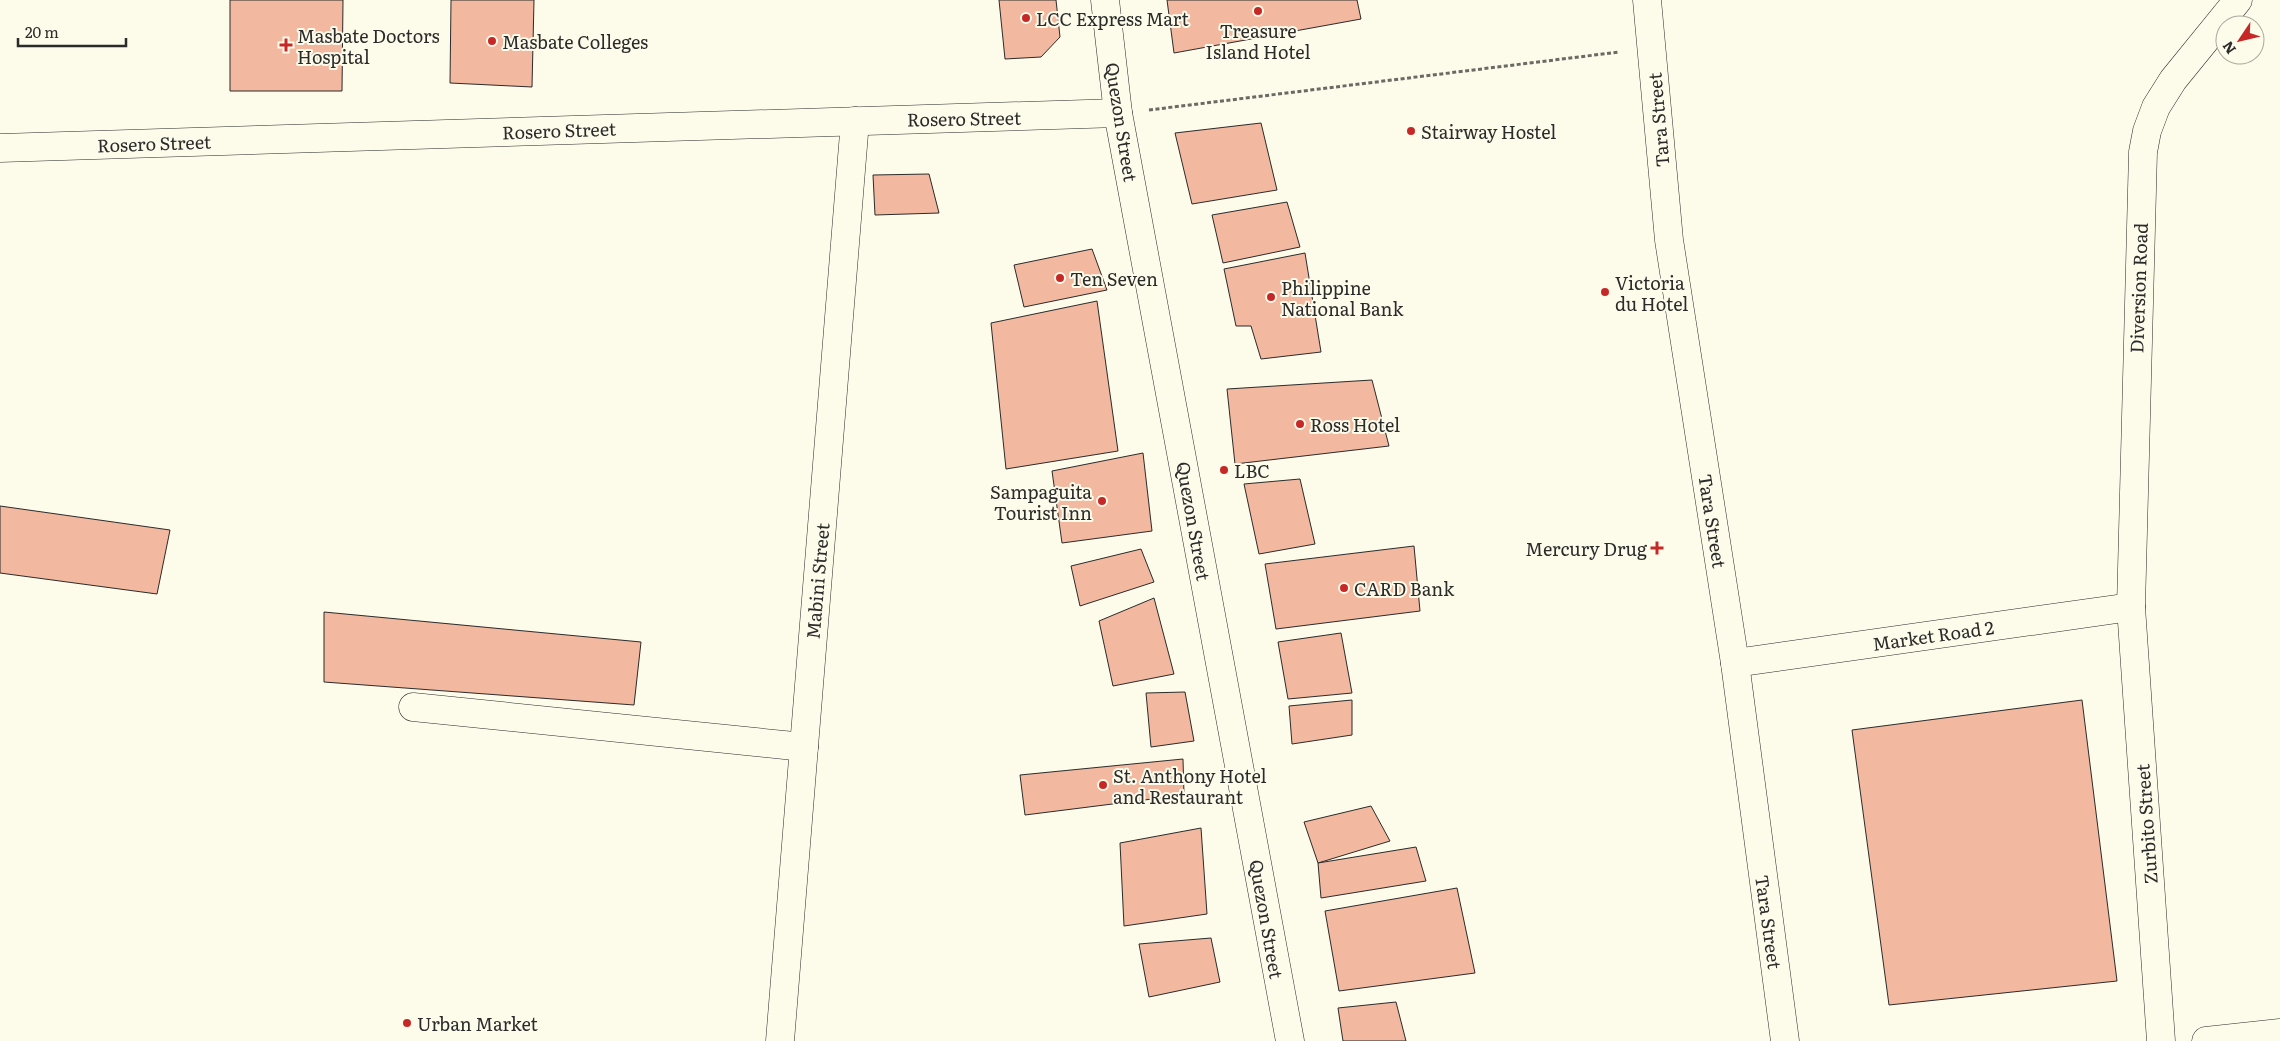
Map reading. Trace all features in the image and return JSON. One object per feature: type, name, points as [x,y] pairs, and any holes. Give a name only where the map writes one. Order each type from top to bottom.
[{"type":"street","name":"Quezon Street","points":[[1105,0],[1118,113],[1290,1041]]},
{"type":"street","name":"Tara Street","points":[[1648,0],[1669,240],[1735,663],[1785,1041]]},
{"type":"street","name":"Diversion Road","points":[[2131,607],[2143,152],[2147,131],[2156,107],[2173,80],[2238,0]]},
{"type":"street","name":"Rosero Street","points":[[0,148],[1118,113]]},
{"type":"street","name":"Mabini Street","points":[[780,1041],[854,121]]},
{"type":"street","name":"Market Road 2","points":[[1735,663],[2131,607]]},
{"type":"street","name":"Zurbito Street","points":[[2131,607],[2161,1041]]},
{"type":"street","points":[[413,707],[804,747]]},
{"type":"street","points":[[2206,1041],[2280,1033]]},
{"type":"path","points":[[1118,113],[1652,48]]},
{"type":"building","name":"Masbate Doctors Hospital","points":[[230,0],[343,0],[342,91],[230,91]]},
{"type":"building","name":"Masbate Colleges","points":[[451,0],[534,0],[532,87],[450,83]]},
{"type":"building","points":[[999,0],[1056,0],[1060,37],[1041,57],[1005,59]]},
{"type":"building","points":[[1167,0],[1357,0],[1361,19],[1174,53]]},
{"type":"building","points":[[1261,123],[1277,190],[1192,204],[1175,133]]},
{"type":"building","points":[[929,174],[939,213],[875,215],[873,175]]},
{"type":"building","points":[[1287,202],[1300,247],[1223,263],[1212,215]]},
{"type":"building","name":"Ten Seven","points":[[1092,249],[1107,290],[1024,307],[1014,265]]},
{"type":"building","name":"Philippine National Bank","points":[[1305,253],[1321,352],[1261,359],[1251,326],[1236,326],[1224,269]]},
{"type":"building","points":[[1097,301],[1118,451],[1006,469],[991,323]]},
{"type":"building","points":[[1372,380],[1389,446],[1235,464],[1227,389]]},
{"type":"building","name":"Sampaguita Tourist Inn","points":[[1143,453],[1152,531],[1062,543],[1052,471]]},
{"type":"building","points":[[1300,479],[1315,544],[1259,554],[1244,484]]},
{"type":"building","points":[[0,506],[170,530],[157,594],[0,573]]},
{"type":"building","name":"CARD Bank","points":[[1414,546],[1420,611],[1276,629],[1265,564]]},
{"type":"building","points":[[1141,549],[1154,582],[1080,606],[1071,566]]},
{"type":"building","points":[[1154,598],[1174,674],[1113,686],[1099,621]]},
{"type":"building","points":[[324,612],[641,642],[634,705],[324,682]]},
{"type":"building","points":[[1341,633],[1352,693],[1288,699],[1278,642]]},
{"type":"building","points":[[1185,692],[1194,741],[1151,747],[1146,693]]},
{"type":"building","points":[[1352,700],[1352,735],[1292,744],[1289,706]]},
{"type":"building","points":[[2082,700],[2117,981],[1889,1005],[1852,730]]},
{"type":"building","name":"St. Anthony Hotel and Restaurant","points":[[1183,759],[1184,795],[1025,815],[1020,775]]},
{"type":"building","points":[[1371,806],[1390,841],[1318,863],[1304,822]]},
{"type":"building","points":[[1201,828],[1207,914],[1124,926],[1120,843]]},
{"type":"building","points":[[1416,847],[1426,881],[1321,898],[1318,863]]},
{"type":"building","points":[[1457,888],[1475,973],[1339,991],[1325,911]]},
{"type":"building","points":[[1211,938],[1220,982],[1149,997],[1139,944]]},
{"type":"building","points":[[1396,1002],[1406,1041],[1343,1041],[1338,1008]]},
{"type":"place","name":"Treasure Island Hotel","points":[[1258,11]]},
{"type":"place","name":"LCC Express Mart","points":[[1026,18]]},
{"type":"place","name":"Masbate Colleges","points":[[492,41]]},
{"type":"place","name":"Masbate Doctors Hospital","points":[[286,45]]},
{"type":"place","name":"Stairway Hostel","points":[[1411,131]]},
{"type":"place","name":"Ten Seven","points":[[1060,278]]},
{"type":"place","name":"Victoria du Hotel","points":[[1605,292]]},
{"type":"place","name":"Philippine National Bank","points":[[1271,297]]},
{"type":"place","name":"Ross Hotel","points":[[1300,424]]},
{"type":"place","name":"LBC","points":[[1224,470]]},
{"type":"place","name":"Sampaguita Tourist Inn","points":[[1102,501]]},
{"type":"place","name":"Mercury Drug","points":[[1657,548]]},
{"type":"place","name":"CARD Bank","points":[[1344,588]]},
{"type":"place","name":"St. Anthony Hotel and Restaurant","points":[[1103,785]]},
{"type":"place","name":"Urban Market","points":[[407,1023]]}]
